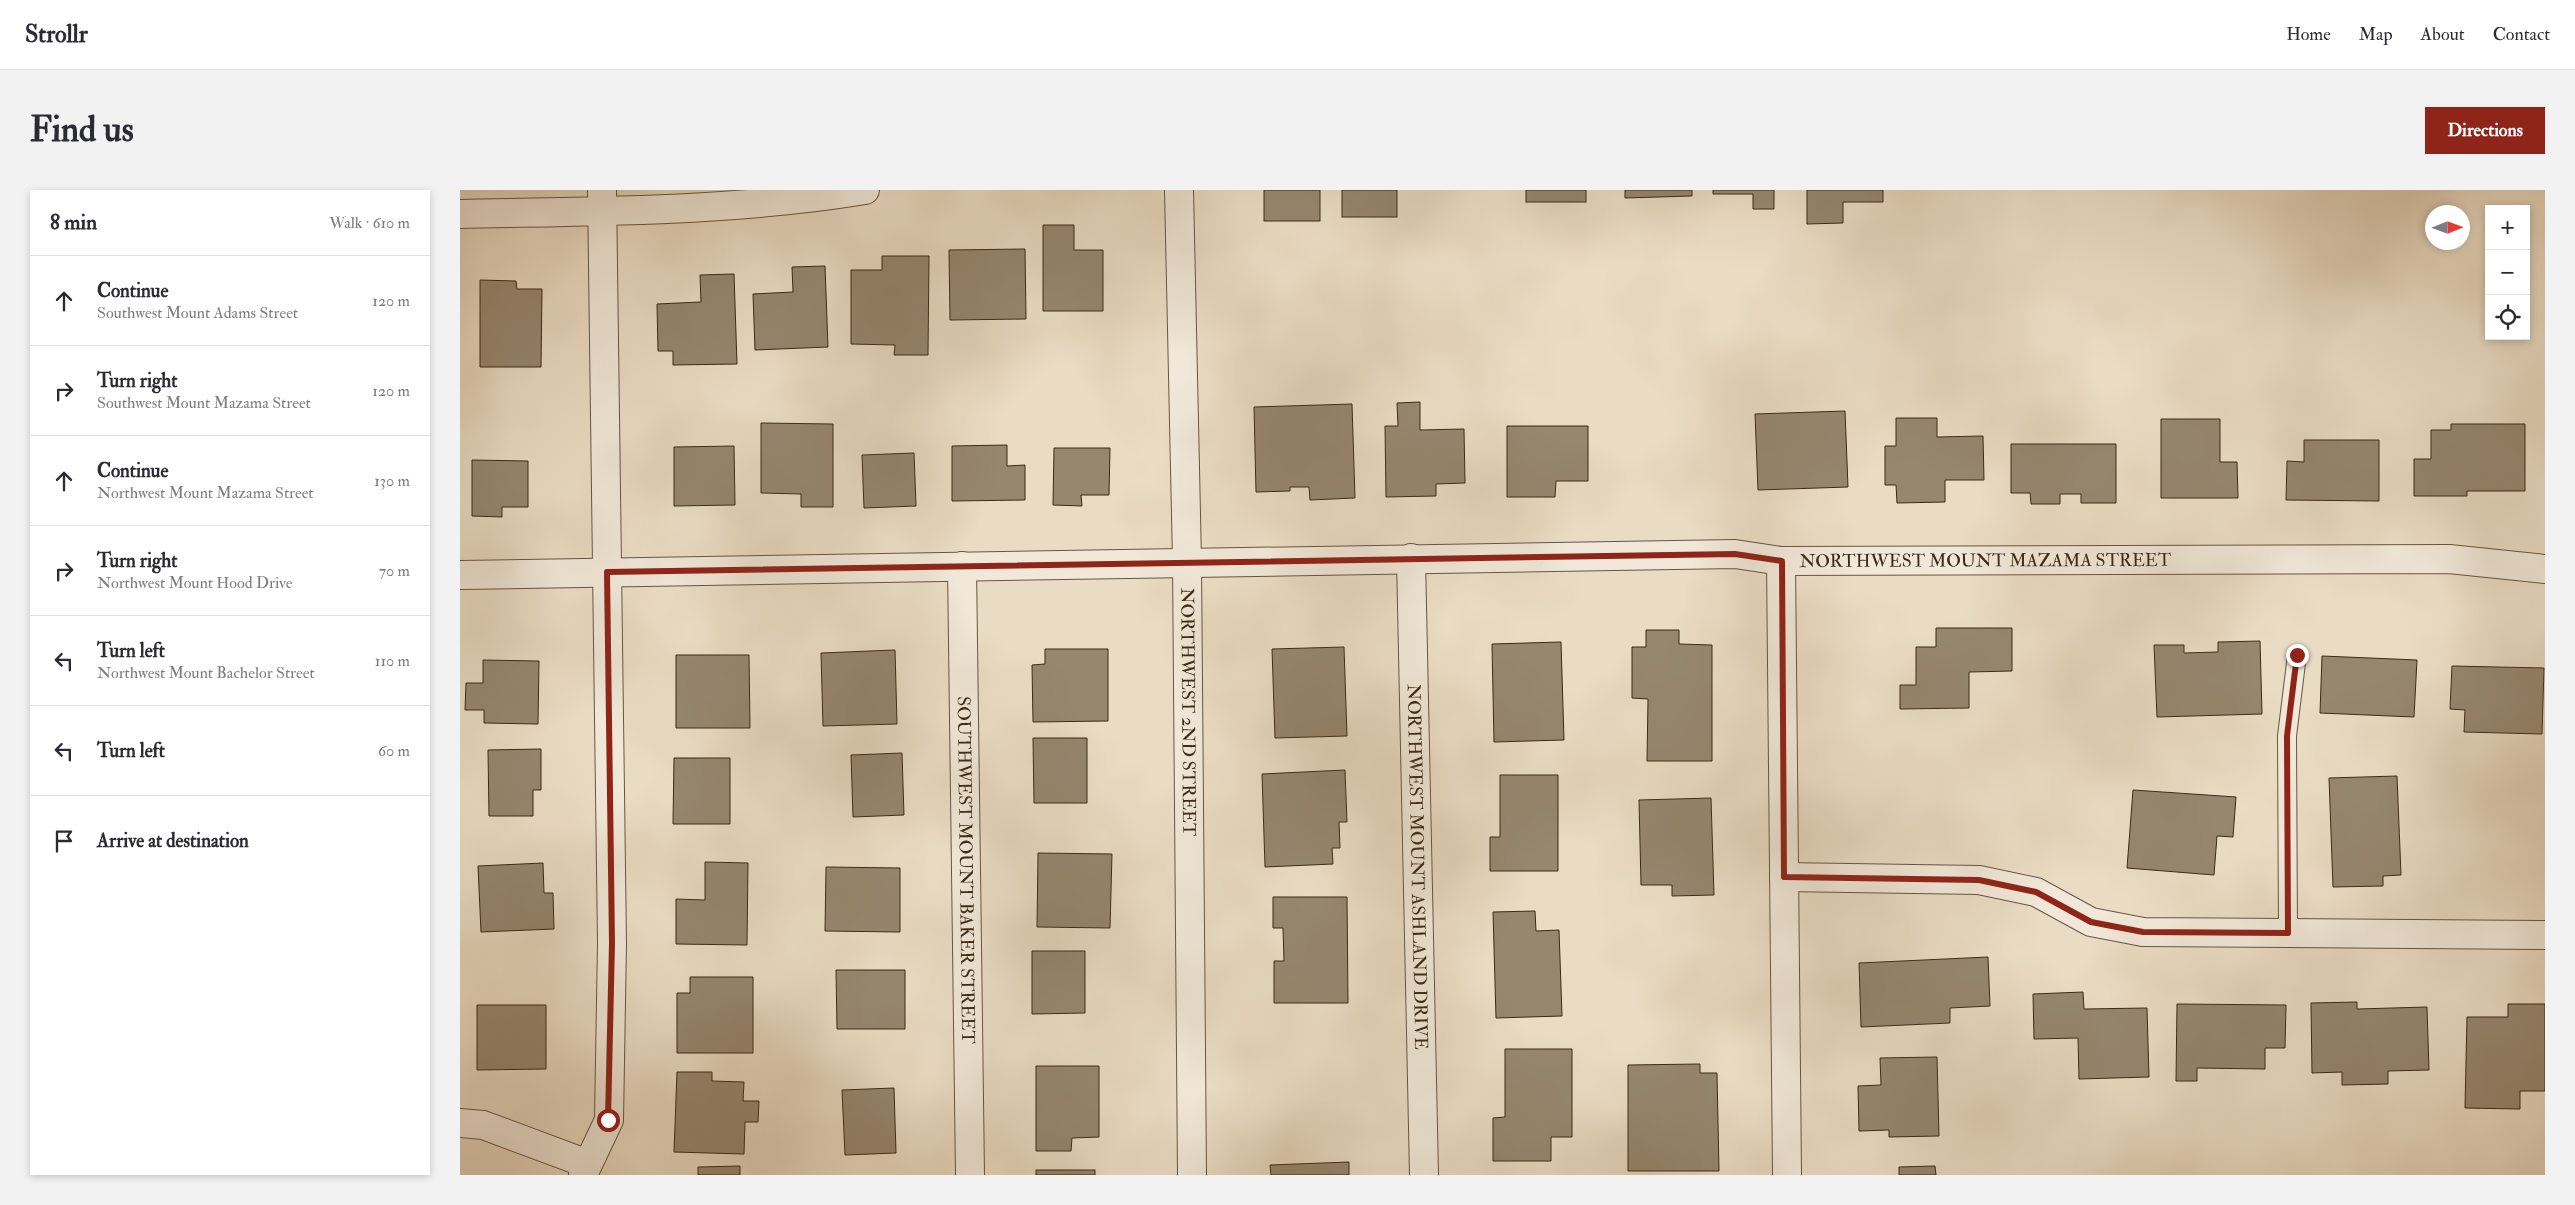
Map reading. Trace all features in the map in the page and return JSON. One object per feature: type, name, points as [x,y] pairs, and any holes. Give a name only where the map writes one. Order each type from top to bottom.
[{"type":"street","points":[[460,214],[602,200],[721,204],[837,195],[865,190]]},
{"type":"street","name":"NORTHWEST 2ND STREET","points":[[1180,190],[1187,561],[1192,1175]]},
{"type":"street","points":[[460,1123],[483,1125],[586,1169],[608,1120],[612,943],[602,200]]},
{"type":"street","name":"NORTHWEST MOUNT MAZAMA STREET","points":[[460,575],[1187,561],[1735,554],[1782,561],[2449,559],[2545,569]]},
{"type":"street","name":"NORTHWEST MOUNT ASHLAND DRIVE","points":[[1410,558],[1424,1175]]},
{"type":"street","points":[[1782,561],[1787,1175]]},
{"type":"street","name":"SOUTHWEST MOUNT BAKER STREET","points":[[962,566],[970,1175]]},
{"type":"street","points":[[1784,877],[1979,880],[2036,892],[2091,922],[2143,932],[2545,935]]},
{"type":"lane","points":[[2288,933],[2287,736],[2297,655]]},
{"type":"building","points":[[1264,190],[1320,190],[1320,221],[1264,221]]},
{"type":"building","points":[[1342,190],[1397,190],[1397,217],[1342,217]]},
{"type":"building","points":[[1526,190],[1586,190],[1586,202],[1526,202]]},
{"type":"building","points":[[1625,190],[1692,190],[1692,196],[1625,198]]},
{"type":"building","points":[[1713,190],[1774,190],[1774,209],[1753,209],[1753,194],[1713,194]]},
{"type":"building","points":[[1807,190],[1883,190],[1883,202],[1843,202],[1843,223],[1807,224]]},
{"type":"building","points":[[1043,225],[1074,225],[1074,250],[1103,250],[1103,311],[1043,311]]},
{"type":"building","points":[[1025,249],[1026,319],[950,320],[949,250]]},
{"type":"building","points":[[882,256],[929,256],[928,355],[894,355],[895,345],[851,344],[851,270],[882,270]]},
{"type":"building","points":[[825,266],[828,347],[755,350],[753,294],[793,292],[792,267]]},
{"type":"building","points":[[734,274],[737,364],[673,365],[673,351],[658,351],[657,304],[701,302],[700,275]]},
{"type":"building","points":[[480,280],[516,281],[517,289],[542,289],[541,367],[480,367]]},
{"type":"building","points":[[1420,402],[1420,430],[1464,429],[1465,483],[1436,484],[1436,496],[1386,497],[1385,426],[1398,426],[1397,403]]},
{"type":"building","points":[[1352,404],[1355,498],[1310,500],[1309,487],[1290,487],[1290,491],[1256,492],[1254,407]]},
{"type":"building","points":[[1845,411],[1848,487],[1758,490],[1755,414]]},
{"type":"building","points":[[1896,418],[1937,418],[1937,437],[1983,436],[1984,480],[1945,480],[1945,502],[1897,503],[1896,485],[1885,485],[1885,446],[1896,446]]},
{"type":"building","points":[[2161,419],[2220,419],[2220,462],[2237,462],[2238,498],[2161,498]]},
{"type":"building","points":[[761,423],[833,424],[833,507],[801,507],[801,494],[761,493]]},
{"type":"building","points":[[2451,424],[2525,424],[2525,491],[2467,491],[2467,496],[2414,496],[2414,459],[2431,459],[2431,430],[2451,430]]},
{"type":"building","points":[[1507,426],[1588,426],[1588,481],[1556,481],[1555,497],[1507,497]]},
{"type":"building","points":[[2304,440],[2379,440],[2379,501],[2286,500],[2287,461],[2304,462]]},
{"type":"building","points":[[2011,444],[2116,444],[2116,503],[2081,503],[2081,494],[2060,494],[2060,504],[2031,504],[2030,493],[2011,493]]},
{"type":"building","points":[[1007,445],[1007,466],[1025,465],[1025,500],[952,501],[952,446]]},
{"type":"building","points":[[734,446],[735,505],[674,506],[674,447]]},
{"type":"building","points":[[1054,448],[1110,448],[1109,495],[1081,495],[1082,506],[1053,505]]},
{"type":"building","points":[[914,453],[916,506],[864,508],[862,455]]},
{"type":"building","points":[[472,460],[528,461],[528,507],[502,507],[502,517],[472,516]]},
{"type":"building","points":[[1936,628],[2012,628],[2012,671],[1969,672],[1969,708],[1900,709],[1900,685],[1916,685],[1916,647],[1936,647]]},
{"type":"building","points":[[1646,630],[1679,630],[1679,644],[1712,645],[1712,761],[1647,761],[1648,699],[1632,698],[1632,647],[1646,647]]},
{"type":"building","points":[[2260,641],[2262,714],[2157,717],[2154,645],[2184,645],[2184,653],[2218,652],[2218,642]]},
{"type":"building","points":[[1561,642],[1564,740],[1494,742],[1492,644]]},
{"type":"building","points":[[1344,647],[1347,736],[1275,738],[1272,649]]},
{"type":"building","points":[[1045,649],[1108,649],[1108,721],[1033,722],[1032,665],[1045,664]]},
{"type":"building","points":[[895,650],[897,724],[823,726],[821,653]]},
{"type":"building","points":[[676,655],[749,655],[750,728],[676,728]]},
{"type":"building","points":[[2322,656],[2417,660],[2414,717],[2320,713]]},
{"type":"building","points":[[483,660],[539,661],[538,724],[484,723],[484,710],[465,710],[466,683],[483,683]]},
{"type":"building","points":[[2452,666],[2544,668],[2542,734],[2464,732],[2465,710],[2450,709]]},
{"type":"building","points":[[1033,738],[1087,738],[1087,803],[1034,803]]},
{"type":"building","points":[[541,749],[541,790],[533,790],[533,816],[489,816],[488,750]]},
{"type":"building","points":[[902,753],[904,815],[853,817],[851,755]]},
{"type":"building","points":[[674,758],[730,758],[730,824],[673,824]]},
{"type":"building","points":[[1345,770],[1347,822],[1339,822],[1340,848],[1332,848],[1333,864],[1265,867],[1262,774]]},
{"type":"building","points":[[1500,775],[1558,775],[1558,871],[1490,871],[1490,837],[1500,837]]},
{"type":"building","points":[[2397,776],[2401,875],[2383,876],[2383,886],[2333,887],[2329,778]]},
{"type":"building","points":[[2133,790],[2236,797],[2233,837],[2217,836],[2214,875],[2127,868]]},
{"type":"building","points":[[1711,798],[1714,895],[1672,896],[1672,885],[1641,885],[1639,800]]},
{"type":"building","points":[[1038,853],[1112,854],[1110,928],[1037,927]]},
{"type":"building","points":[[705,862],[748,863],[747,945],[676,944],[676,899],[705,900]]},
{"type":"building","points":[[543,863],[544,893],[553,893],[554,929],[481,932],[478,866]]},
{"type":"building","points":[[826,867],[900,868],[900,932],[825,931]]},
{"type":"building","points":[[1273,897],[1347,897],[1348,1003],[1274,1003],[1274,961],[1284,961],[1283,928],[1273,928]]},
{"type":"building","points":[[1535,911],[1536,931],[1559,930],[1562,1016],[1496,1018],[1493,912]]},
{"type":"building","points":[[1032,951],[1085,951],[1085,1013],[1032,1014]]},
{"type":"building","points":[[1988,957],[1990,1006],[1950,1008],[1950,1023],[1861,1027],[1859,963]]},
{"type":"building","points":[[836,970],[905,970],[905,1029],[837,1029]]},
{"type":"building","points":[[690,977],[753,977],[753,1053],[677,1053],[677,993],[690,993]]},
{"type":"building","points":[[2083,992],[2084,1009],[2147,1008],[2149,1077],[2079,1079],[2078,1038],[2034,1039],[2033,994]]},
{"type":"building","points":[[2357,1002],[2357,1009],[2427,1007],[2429,1070],[2388,1071],[2388,1084],[2342,1085],[2342,1072],[2312,1073],[2311,1003]]},
{"type":"building","points":[[2177,1004],[2286,1005],[2285,1048],[2265,1048],[2265,1069],[2197,1068],[2197,1081],[2176,1081]]},
{"type":"building","points":[[2508,1004],[2545,1004],[2545,1091],[2520,1091],[2520,1109],[2465,1108],[2467,1017],[2508,1017]]},
{"type":"building","points":[[477,1005],[546,1005],[546,1069],[477,1070]]},
{"type":"building","points":[[1505,1049],[1572,1049],[1572,1137],[1551,1137],[1551,1161],[1493,1161],[1493,1118],[1505,1117]]},
{"type":"building","points":[[1937,1057],[1939,1136],[1889,1137],[1889,1130],[1859,1131],[1858,1086],[1881,1085],[1880,1058]]},
{"type":"building","points":[[1700,1064],[1700,1073],[1717,1073],[1719,1171],[1628,1171],[1628,1065]]},
{"type":"building","points":[[1036,1066],[1099,1066],[1099,1137],[1072,1138],[1071,1151],[1036,1151]]},
{"type":"building","points":[[677,1072],[712,1072],[712,1081],[744,1082],[743,1101],[759,1101],[758,1122],[745,1122],[744,1154],[674,1152]]},
{"type":"building","points":[[894,1088],[896,1153],[845,1155],[842,1090]]},
{"type":"building","points":[[1349,1162],[1349,1175],[1271,1175],[1270,1165]]},
{"type":"building","points":[[740,1166],[740,1175],[698,1175],[698,1167]]},
{"type":"building","points":[[1935,1166],[1936,1175],[1899,1175],[1899,1167]]},
{"type":"building","points":[[1036,1170],[1095,1170],[1095,1175],[1036,1175]]},
{"type":"route","points":[[608,1120],[612,943],[607,572],[1187,561],[1735,554],[1782,561],[1784,877],[1979,880],[2036,892],[2091,922],[2143,932],[2288,933],[2287,736],[2297,655]]}]
